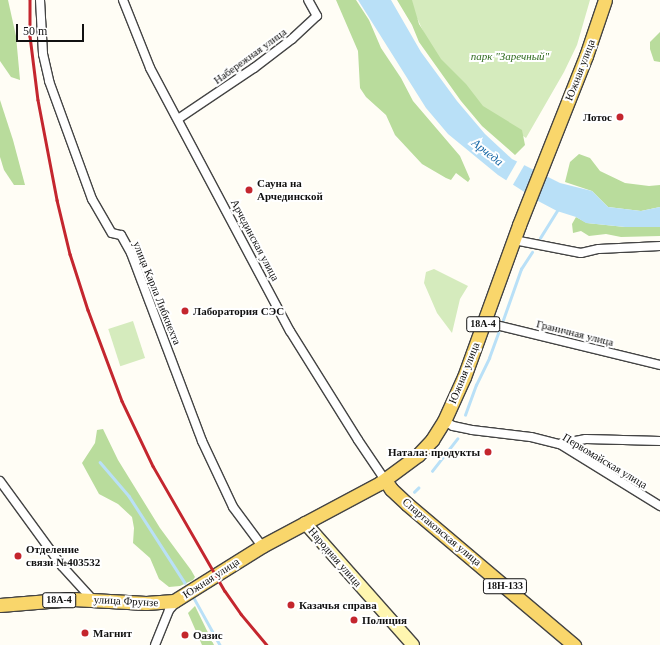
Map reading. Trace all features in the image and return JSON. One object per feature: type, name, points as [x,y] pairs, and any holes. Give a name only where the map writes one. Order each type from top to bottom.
[{"type":"main road","name":"Южная улица","points":[[179,598],[262,546],[385,480],[418,455],[432,440],[444,421],[464,377],[514,240],[586,56],[605,0]]},
{"type":"main road","name":"Спартаковская улица","points":[[385,480],[407,504],[574,645]]},
{"type":"main road","name":"улица Фрунзе","points":[[0,605],[92,599],[160,602],[174,601],[179,598]]},
{"type":"street","name":"улица Карла Либкнехта","points":[[40,0],[43,54],[49,81],[92,199],[112,233],[122,235],[131,253],[202,441],[233,507],[262,546]]},
{"type":"street","name":"Арчединская улица","points":[[123,0],[150,68],[290,331],[358,440],[385,480]]},
{"type":"street","name":"Набережная улица","points":[[178,119],[254,68],[292,39],[317,16],[308,0]]},
{"type":"street","points":[[514,240],[582,253],[599,249],[660,246]]},
{"type":"street","name":"Граничная улица","points":[[484,322],[660,365]]},
{"type":"street","name":"Первомайская улица","points":[[444,421],[453,426],[472,430],[531,437],[560,444],[660,506]]},
{"type":"street","points":[[560,444],[586,438],[660,441]]},
{"type":"street","points":[[0,481],[62,566],[92,599]]},
{"type":"street","name":"Народная улица","points":[[304,523],[413,645]]},
{"type":"street","points":[[155,645],[169,610],[179,598]]},
{"type":"green space","points":[[0,0],[8,0],[16,36],[20,80],[11,77],[0,61]]},
{"type":"green space","points":[[336,0],[356,0],[369,20],[381,48],[401,78],[413,101],[460,156],[470,179],[468,182],[456,173],[451,180],[422,164],[395,135],[386,115],[366,97],[360,88],[358,51]]},
{"type":"green space","points":[[397,0],[412,0],[419,24],[441,59],[466,84],[483,106],[522,130],[525,145],[515,155],[482,126],[461,101],[419,42],[412,25]]},
{"type":"green space","name":"парк \"Заречный\"","points":[[403,0],[590,0],[577,45],[564,72],[526,138],[480,106],[432,51],[418,20]]},
{"type":"green space","points":[[660,32],[660,62],[654,61],[650,49],[650,42]]},
{"type":"green space","points":[[0,100],[25,185],[14,185],[4,170],[0,157]]},
{"type":"green space","points":[[579,154],[590,158],[600,171],[625,183],[649,186],[660,185],[660,207],[641,211],[608,207],[592,191],[565,182],[570,162]]},
{"type":"green space","points":[[576,217],[587,223],[625,227],[660,227],[660,236],[621,237],[606,234],[589,236],[581,231],[573,233],[572,224]]},
{"type":"green space","points":[[434,269],[468,286],[460,299],[452,333],[437,313],[424,283],[426,272]]},
{"type":"green space","points":[[133,321],[145,358],[120,366],[108,329]]},
{"type":"green space","points":[[103,429],[118,460],[160,528],[191,570],[195,577],[193,580],[180,586],[169,587],[159,579],[150,558],[133,543],[134,528],[132,517],[118,504],[99,494],[82,463],[95,443],[97,430]]},
{"type":"green space","points":[[195,606],[214,645],[202,645],[188,613]]},
{"type":"water","name":"Арчеда","points":[[358,0],[391,0],[421,52],[457,101],[485,134],[512,159],[560,183],[592,191],[608,207],[641,211],[660,207],[660,227],[625,227],[586,223],[576,217],[557,211],[540,202],[498,175],[448,134],[426,108]]},
{"type":"pier","points":[[518,160],[525,164],[512,187],[505,183]]},
{"type":"waterway","points":[[540,238],[557,211]]},
{"type":"waterway","points":[[503,320],[521,269],[532,252]]},
{"type":"waterway","points":[[465,415],[498,333]]},
{"type":"waterway","points":[[432,471],[457,439]]},
{"type":"waterway","points":[[100,462],[129,496],[185,583]]},
{"type":"waterway","points":[[414,492],[418,488]]},
{"type":"waterway","points":[[194,598],[220,645]]},
{"type":"railway","points":[[30,0],[30,36],[38,100],[57,200],[70,254],[88,310],[122,401],[153,466],[225,591],[241,614],[267,645]]},
{"type":"place","name":"Лотос","points":[[620,117]]},
{"type":"place","name":"Сауна на Арчединской","points":[[249,190]]},
{"type":"place","name":"Лаборатория СЭС","points":[[185,311]]},
{"type":"place","name":"Натала: продукты","points":[[488,452]]},
{"type":"place","name":"Отделение связи №403532","points":[[18,556]]},
{"type":"place","name":"Казачья справа","points":[[291,605]]},
{"type":"place","name":"Полиция","points":[[354,620]]},
{"type":"place","name":"Магнит","points":[[85,633]]},
{"type":"place","name":"Оазис","points":[[185,635]]}]
